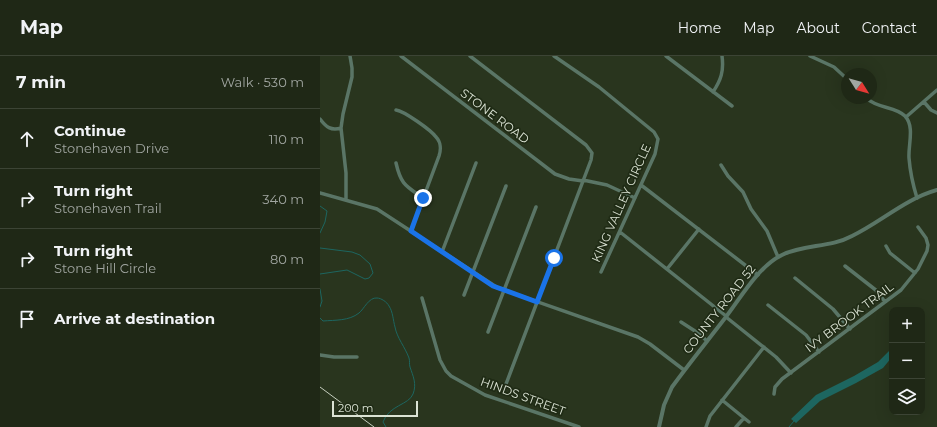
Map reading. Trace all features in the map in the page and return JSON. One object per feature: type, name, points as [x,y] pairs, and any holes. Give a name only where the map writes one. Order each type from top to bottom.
[{"type":"street","points":[[346,200],[346,173],[341,128],[352,77],[350,56]]},
{"type":"street","name":"STONE ROAD","points":[[401,56],[555,174],[569,179],[607,185],[635,198]]},
{"type":"street","points":[[470,56],[588,146],[592,156],[506,384]]},
{"type":"street","name":"KING VALLEY CIRCLE","points":[[554,56],[591,80],[630,111],[656,134],[658,142],[655,154],[601,272]]},
{"type":"street","points":[[666,56],[732,106]]},
{"type":"street","points":[[713,92],[722,77],[722,56]]},
{"type":"street","points":[[810,56],[834,67],[841,73]]},
{"type":"street","points":[[906,117],[937,90]]},
{"type":"street","points":[[924,102],[931,110],[937,113]]},
{"type":"street","points":[[873,104],[897,111],[906,117],[911,131],[909,150],[910,164],[917,198]]},
{"type":"street","points":[[396,110],[403,112],[430,132],[436,137],[440,145],[439,156],[411,231]]},
{"type":"street","points":[[320,120],[330,129],[336,130],[341,128]]},
{"type":"street","points":[[396,163],[402,182],[423,198]]},
{"type":"street","points":[[442,252],[476,163]]},
{"type":"street","points":[[721,165],[728,176],[743,192],[751,209],[767,231],[778,257]]},
{"type":"street","points":[[641,185],[758,275]]},
{"type":"street","points":[[464,295],[506,186]]},
{"type":"street","name":"COUNTY ROAD 52","points":[[659,427],[666,398],[672,387],[764,268],[778,257],[794,251],[826,245],[849,238],[917,198],[937,190]]},
{"type":"street","points":[[320,193],[377,209],[493,286],[638,337],[650,344],[684,370]]},
{"type":"street","points":[[488,332],[536,207]]},
{"type":"street","name":"IVY BROOK TRAIL","points":[[774,394],[778,383],[899,293],[915,273],[928,248],[926,238],[918,227]]},
{"type":"street","points":[[668,269],[698,229]]},
{"type":"street","points":[[620,232],[781,361],[791,373]]},
{"type":"street","points":[[886,246],[890,253],[915,273]]},
{"type":"street","points":[[845,266],[876,291],[886,302]]},
{"type":"street","points":[[795,278],[833,309],[850,329]]},
{"type":"street","name":"HINDS STREET","points":[[422,298],[440,360],[446,371],[451,376],[485,394],[579,427]]},
{"type":"street","points":[[768,305],[808,336],[819,352]]},
{"type":"street","points":[[681,322],[707,340]]},
{"type":"street","points":[[706,427],[710,416],[764,347]]},
{"type":"street","points":[[320,355],[334,357],[357,357]]},
{"type":"street","points":[[722,400],[749,422]]},
{"type":"street","points":[[736,427],[744,418]]},
{"type":"water","points":[[889,351],[889,361],[883,368],[820,401],[796,423],[791,419],[816,395],[878,362]]},
{"type":"waterway","points":[[320,206],[327,211],[325,222],[320,233]]},
{"type":"waterway","points":[[320,248],[352,252],[360,255],[370,264],[373,273],[369,278],[365,279],[347,270],[320,274]]},
{"type":"waterway","points":[[320,289],[322,301],[320,307]]},
{"type":"waterway","points":[[320,318],[323,321],[342,320],[355,316],[369,301],[374,298],[382,299],[389,306],[397,335],[409,358],[415,387],[411,398],[386,416],[383,422],[386,427]]},
{"type":"waterway","points":[[789,427],[794,421]]},
{"type":"railway","points":[[320,387],[374,427]]},
{"type":"route","points":[[423,198],[411,231],[488,283],[498,288],[537,302],[554,258]]}]
